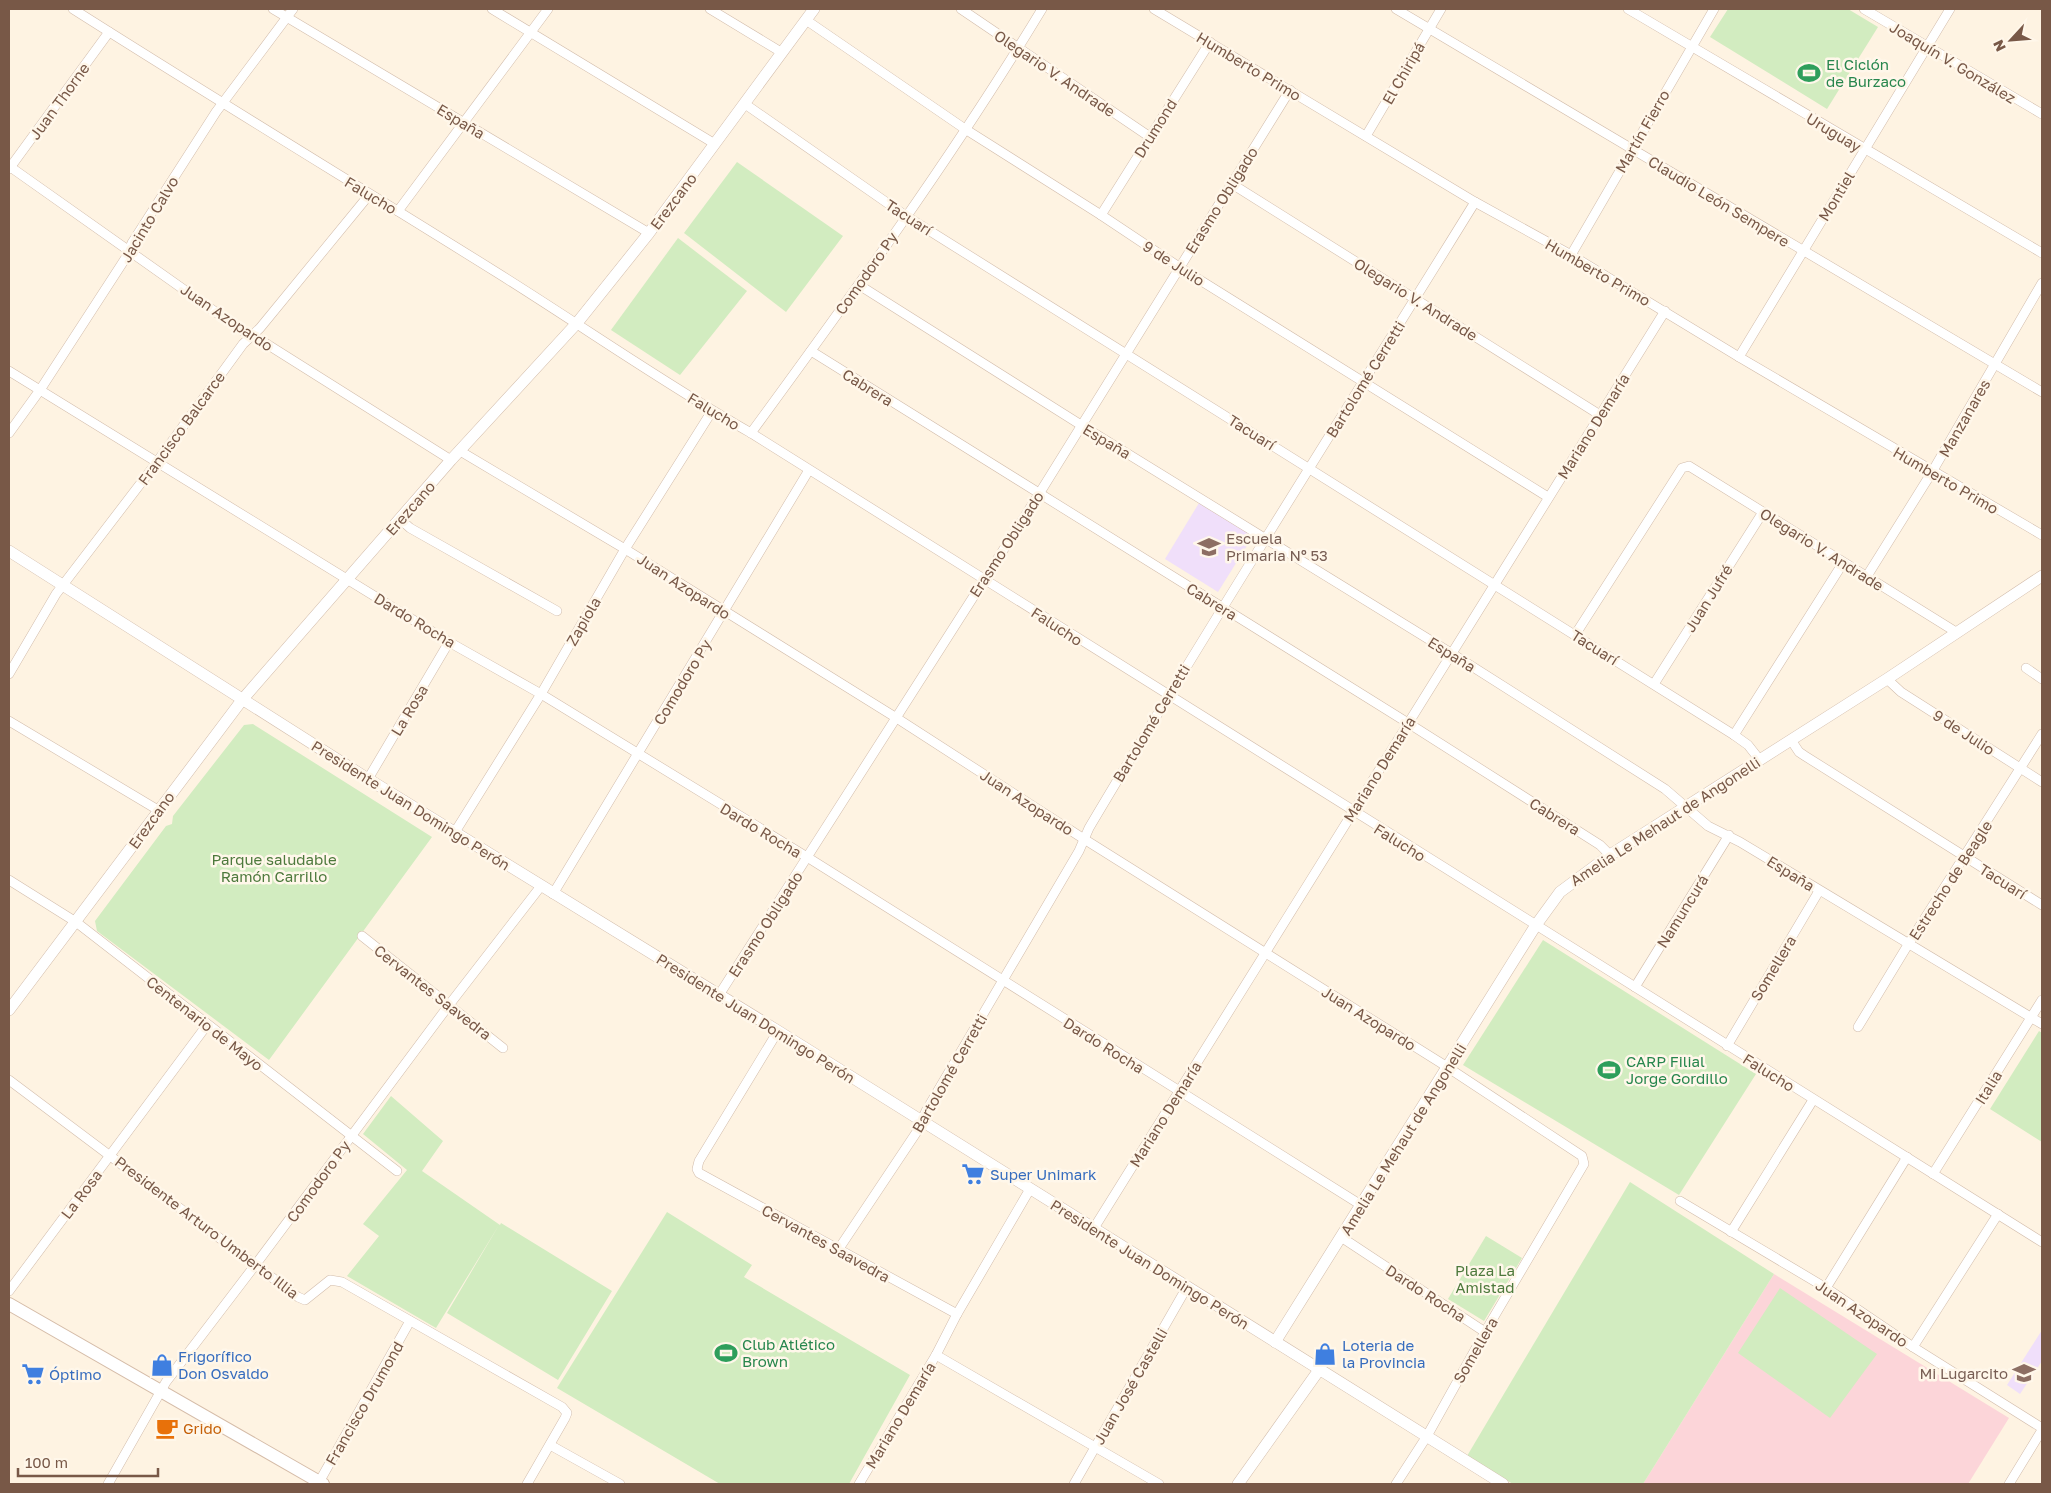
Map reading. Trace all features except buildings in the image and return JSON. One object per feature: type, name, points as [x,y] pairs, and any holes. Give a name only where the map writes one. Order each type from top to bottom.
[{"type":"main road","points":[[9,1304],[320,1484]]},
{"type":"street","name":"Falucho","points":[[73,9],[222,104],[398,211],[712,411],[751,433],[983,578],[1352,812],[2042,1242]]},
{"type":"street","name":"España","points":[[273,9],[649,233]]},
{"type":"street","name":"Jacinto Calvo","points":[[9,433],[40,390],[125,259],[129,249],[222,104],[293,9]]},
{"type":"street","points":[[492,9],[715,144]]},
{"type":"street","points":[[398,211],[548,9]]},
{"type":"street","points":[[710,9],[781,52]]},
{"type":"street","name":"Erezcano","points":[[9,1010],[242,700],[451,460],[577,324],[649,233],[814,9]]},
{"type":"street","name":"Olegario V. Andrade","points":[[961,9],[1150,137]]},
{"type":"street","name":"Comodoro Py","points":[[751,433],[860,284],[965,130],[1042,9]]},
{"type":"street","name":"Humberto Primo","points":[[1154,9],[1475,202],[1571,255],[1932,472],[2042,535]]},
{"type":"street","points":[[1169,18],[1175,9]]},
{"type":"street","name":"Claudio León Sempere","points":[[1396,9],[2042,392]]},
{"type":"street","name":"El Chiripá","points":[[1366,136],[1441,9]]},
{"type":"street","name":"Uruguay","points":[[1628,9],[1864,150],[2042,252]]},
{"type":"street","name":"Martín Fierro","points":[[1571,255],[1714,9]]},
{"type":"street","name":"Joaquín V. González","points":[[1864,9],[2042,114]]},
{"type":"street","name":"Montiel","points":[[1739,357],[1950,9]]},
{"type":"street","name":"9 de Julio","points":[[806,20],[965,130],[1101,215],[1179,267],[1548,497]]},
{"type":"street","name":"Juan Thorne","points":[[9,168],[109,32]]},
{"type":"street","name":"Drumond","points":[[1101,215],[1210,42]]},
{"type":"street","name":"Erasmo Obligado","points":[[719,995],[983,578],[1039,494],[1290,90]]},
{"type":"street","name":"Tacuarí","points":[[745,104],[906,216],[1654,684],[1734,735],[1748,745],[1759,759]]},
{"type":"street","name":"Juan Azopardo","points":[[9,168],[129,249],[241,330],[451,460]]},
{"type":"street","name":"Olegario V. Andrade","points":[[1232,184],[1600,415]]},
{"type":"street","name":"Francisco Balcarce","points":[[9,674],[62,586],[157,462],[243,344],[252,336],[370,195]]},
{"type":"street","name":"Bartolomé Cerretti","points":[[838,1250],[916,1132],[1167,696],[1364,383],[1475,202]]},
{"type":"street","name":"Manzanares","points":[[1867,576],[1932,472],[2042,283]]},
{"type":"street","name":"España","points":[[860,284],[1081,425],[1450,653],[1665,790],[1708,826],[1729,835],[2042,1024]]},
{"type":"street","name":"Mariano Demaría","points":[[1094,1228],[1266,954],[1450,653],[1665,311]]},
{"type":"street","name":"Cabrera","points":[[811,351],[1408,722],[1600,845],[1610,855]]},
{"type":"street","name":"Dardo Rocha","points":[[9,371],[347,580],[449,642],[541,694],[807,858],[1361,1205]]},
{"type":"street","name":"Zapiola","points":[[455,832],[541,694],[625,549],[712,411]]},
{"type":"street","name":"Juan Azopardo","points":[[460,451],[625,549],[895,717],[1084,839],[1448,1068],[1582,1156],[1584,1164]]},
{"type":"street","name":"Olegario V. Andrade","points":[[1574,635],[1682,468],[1689,466],[1956,632]]},
{"type":"street","name":"Comodoro Py","points":[[553,894],[809,470]]},
{"type":"street","name":"Juan Jufré","points":[[1654,684],[1763,512]]},
{"type":"street","points":[[400,518],[410,528],[556,611]]},
{"type":"street","name":"Presidente Juan Domingo Perón","points":[[9,552],[368,779],[778,1031],[1503,1484]]},
{"type":"street","points":[[1734,735],[1843,562]]},
{"type":"street","name":"Amelia Le Mehaut de Angonelli","points":[[1275,1342],[1536,925],[1560,892],[1610,855],[1887,679],[2042,576]]},
{"type":"street","name":"La Rosa","points":[[368,779],[449,642]]},
{"type":"street","points":[[2026,668],[2042,679]]},
{"type":"street","name":"9 de Julio","points":[[1887,679],[1901,692],[2042,782]]},
{"type":"street","points":[[9,721],[158,810]]},
{"type":"street","name":"Estrecho de Beagle","points":[[1858,1027],[2042,734]]},
{"type":"street","name":"Tacuarí","points":[[1791,740],[1799,752],[1805,756],[2042,905]]},
{"type":"street","name":"Namuncurá","points":[[1635,988],[1729,835]]},
{"type":"street","name":"Centenario de Mayo","points":[[9,880],[76,922],[397,1171]]},
{"type":"street","name":"Comodoro Py","points":[[108,1484],[160,1392],[449,1005],[541,886]]},
{"type":"street","name":"Somellera","points":[[1727,1046],[1819,891]]},
{"type":"street","name":"Cervantes Saavedra","points":[[362,936],[504,1048]]},
{"type":"street","name":"Italia","points":[[1933,1174],[2042,1000]]},
{"type":"street","name":"La Rosa","points":[[9,1291],[207,1025]]},
{"type":"street","name":"Cervantes Saavedra","points":[[778,1031],[699,1161],[697,1169],[699,1173],[957,1314]]},
{"type":"street","name":"Presidente Arturo Umberto Illia","points":[[9,1080],[298,1297],[305,1300],[330,1280],[337,1280],[562,1407],[566,1413],[550,1445]]},
{"type":"street","points":[[1731,1232],[1813,1100]]},
{"type":"street","points":[[1826,1288],[1907,1157]]},
{"type":"street","name":"Somellera","points":[[1396,1484],[1426,1436],[1584,1164]]},
{"type":"street","name":"Mariano Demaría","points":[[861,1482],[936,1355],[957,1314],[1030,1189]]},
{"type":"street","name":"Juan Azopardo","points":[[1680,1201],[1826,1288],[1912,1348],[2042,1429]]},
{"type":"street","points":[[1912,1348],[1998,1214]]},
{"type":"street","name":"Dardo Rocha","points":[[1341,1237],[1485,1332]]},
{"type":"street","name":"Juan José Castelli","points":[[1074,1484],[1187,1287]]},
{"type":"street","name":"Francisco Drumond","points":[[320,1484],[410,1321]]},
{"type":"street","points":[[936,1355],[1159,1484]]},
{"type":"street","points":[[1238,1484],[1319,1370]]},
{"type":"street","points":[[2009,1484],[2042,1429]]},
{"type":"street","points":[[527,1484],[550,1445],[620,1484]]},
{"type":"street","points":[[861,1482],[871,1484]]},
{"type":"shaded area","name":"Escuela Primaria Nº 53","points":[[1199,503],[1253,536],[1218,592],[1165,559]]},
{"type":"shaded area","points":[[1774,1274],[2009,1418],[1968,1484],[1643,1484]]},
{"type":"shaded area","name":"Mi Lugarcito","points":[[2042,1330],[2042,1361],[2020,1394],[2007,1385]]},
{"type":"green space","name":"El Ciclón de Burzaco","points":[[1728,9],[1848,9],[1878,27],[1827,109],[1710,37]]},
{"type":"green space","points":[[737,162],[843,236],[786,312],[684,233]]},
{"type":"green space","points":[[678,238],[747,291],[680,375],[611,330]]},
{"type":"green space","name":"Parque saludable Ramón Carrillo","points":[[253,724],[432,837],[269,1060],[97,931],[95,921],[166,826],[172,824],[173,816],[244,725]]},
{"type":"green space","name":"CARP Filial Jorge Gordillo","points":[[1543,940],[1756,1074],[1679,1195],[1463,1065]]},
{"type":"green space","points":[[2039,1031],[2042,1033],[2042,1142],[1990,1109]]},
{"type":"green space","points":[[391,1096],[443,1141],[422,1171],[500,1225],[501,1223],[612,1291],[558,1380],[447,1313],[499,1225],[436,1328],[347,1276],[379,1236],[363,1224],[407,1170],[363,1134]]},
{"type":"green space","points":[[1630,1182],[1774,1274],[1643,1484],[1513,1484],[1467,1456]]},
{"type":"green space","name":"Club Atlético Brown","points":[[667,1212],[752,1265],[744,1277],[910,1375],[849,1484],[720,1484],[557,1388]]},
{"type":"green space","name":"Plaza La Amistad","points":[[1486,1236],[1522,1258],[1484,1321],[1448,1299]]},
{"type":"green space","points":[[1780,1288],[1877,1354],[1830,1418],[1738,1353]]},
{"type":"place","name":"El Ciclón de Burzaco","points":[[1809,73]]},
{"type":"place","name":"Escuela Primaria Nº 53","points":[[1209,547]]},
{"type":"place","name":"CARP Filial Jorge Gordillo","points":[[1609,1070]]},
{"type":"place","name":"Super Unimark","points":[[973,1174]]},
{"type":"place","name":"Club Atlético Brown","points":[[726,1353]]},
{"type":"place","name":"Loteria de la Provincia","points":[[1325,1354]]},
{"type":"place","name":"Frigorífico Don Osvaldo","points":[[162,1365]]},
{"type":"place","name":"Mi Lugarcito","points":[[2024,1373]]},
{"type":"place","name":"Óptimo","points":[[33,1374]]},
{"type":"place","name":"Grido","points":[[167,1428]]}]
